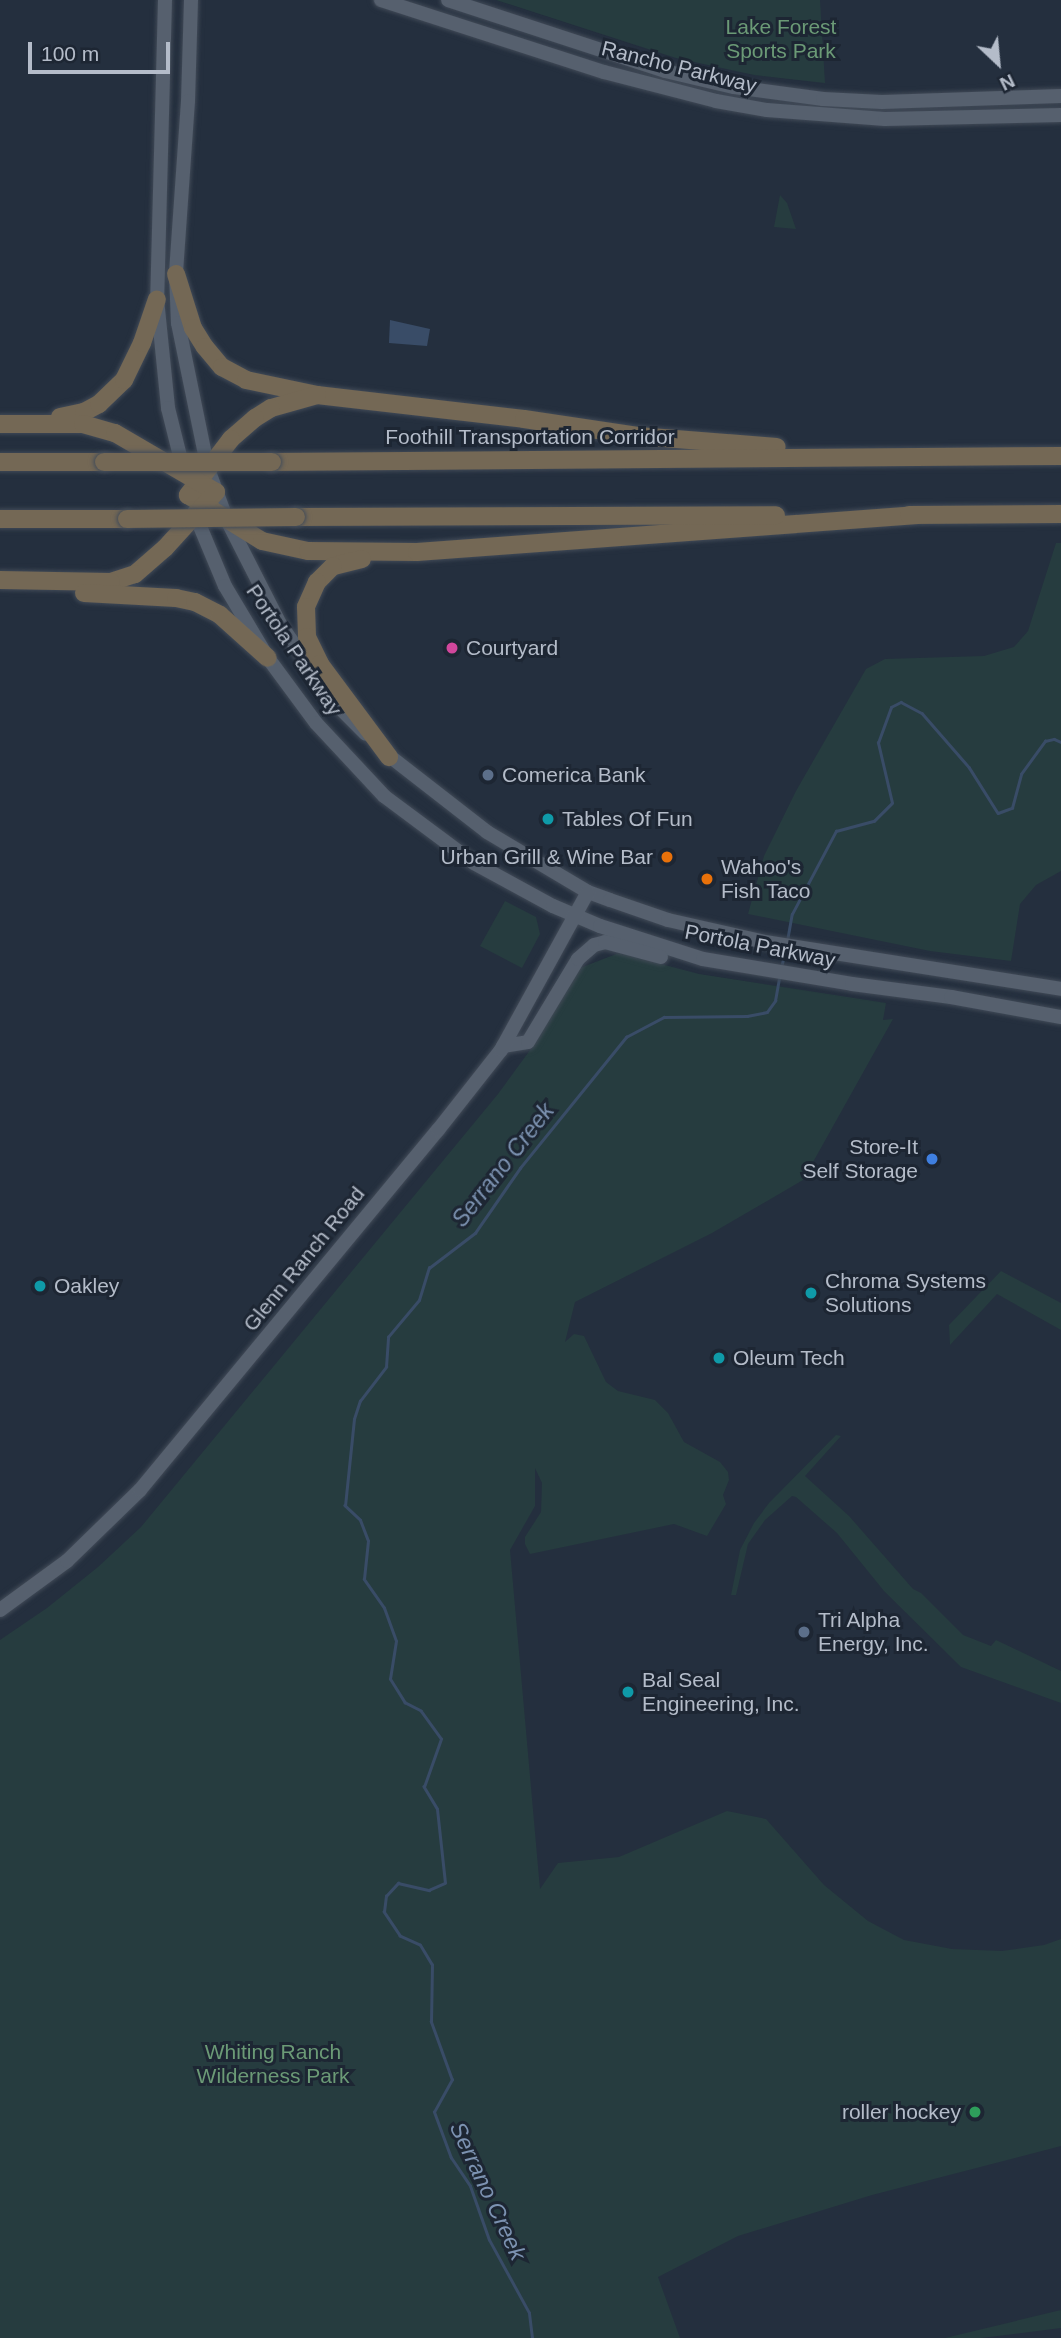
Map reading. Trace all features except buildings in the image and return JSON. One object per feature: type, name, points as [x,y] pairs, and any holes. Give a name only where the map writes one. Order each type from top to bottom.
[{"type":"highway","points":[[176,274],[193,328],[222,367],[246,380],[317,396],[524,419],[638,436],[795,449],[832,457]]},
{"type":"highway","points":[[36,422],[84,412],[112,393],[132,366],[157,299]]},
{"type":"highway","points":[[195,480],[231,439],[255,418],[271,408],[317,396]]},
{"type":"highway","points":[[0,424],[83,424],[115,433],[216,492],[151,562],[135,574],[111,582],[0,580]]},
{"type":"highway","name":"Foothill Transportation Corridor","points":[[0,462],[1061,456]]},
{"type":"highway","points":[[195,480],[200,512]]},
{"type":"highway","points":[[200,512],[227,520],[262,541],[308,551],[417,552]]},
{"type":"highway","points":[[0,519],[1061,514]]},
{"type":"highway","points":[[389,757],[312,652],[306,630],[306,607],[317,582],[333,566],[357,559],[417,552],[918,515]]},
{"type":"highway","points":[[0,588],[176,598],[195,602],[220,615],[268,657]]},
{"type":"main road","points":[[165,0],[157,299],[168,408],[195,480]]},
{"type":"main road","points":[[191,0],[188,101],[176,274],[178,323],[195,480]]},
{"type":"main road","name":"Rancho Parkway","points":[[381,0],[604,72],[754,108],[886,119],[1061,114]]},
{"type":"main road","name":"Rancho Parkway","points":[[448,0],[665,71],[734,87],[823,99],[882,102],[1061,96]]},
{"type":"main road","name":"Portola Parkway","points":[[216,492],[227,520],[280,624],[336,704],[389,757],[487,832],[588,892],[668,920],[765,942],[955,970],[1061,989]]},
{"type":"main road","name":"Portola Parkway","points":[[200,512],[225,586],[268,657],[323,732],[365,778],[402,812],[474,863],[553,906],[650,944],[703,959],[758,970],[951,997],[1061,1017]]},
{"type":"main road","name":"Glenn Ranch Road","points":[[0,1610],[67,1560],[140,1490],[438,1130],[503,1046],[588,892]]},
{"type":"main road","points":[[503,1046],[528,1042],[578,959],[594,946],[605,942],[687,964],[703,959]]},
{"type":"green space","name":"Lake Forest Sports Park","points":[[496,0],[820,0],[825,83],[754,75],[676,58]]},
{"type":"green space","points":[[780,195],[787,203],[796,229],[774,227]]},
{"type":"green space","points":[[1056,543],[1061,543],[1061,871],[1036,885],[1020,904],[1011,961],[930,951],[748,914],[764,856],[796,791],[866,669],[885,659],[984,656],[1014,647],[1028,631]]},
{"type":"green space","points":[[505,901],[536,917],[540,934],[522,968],[480,946]]},
{"type":"green space","name":"Whiting Ranch Wilderness Park","points":[[619,953],[699,974],[886,1003],[883,1020],[893,1019],[803,1180],[712,1233],[575,1302],[565,1342],[574,1334],[584,1336],[606,1382],[618,1391],[655,1400],[668,1413],[684,1442],[720,1462],[728,1472],[729,1480],[723,1495],[726,1504],[707,1536],[674,1524],[530,1554],[525,1537],[541,1512],[542,1483],[535,1468],[535,1506],[510,1550],[540,1889],[558,1863],[619,1857],[727,1811],[766,1819],[824,1885],[868,1921],[904,1940],[952,1949],[1002,1951],[1044,1945],[1061,1939],[1061,2146],[872,2195],[738,2236],[658,2277],[680,2338],[0,2338],[0,1640],[47,1608],[98,1567],[141,1527],[498,1094],[533,1046],[580,968]]},
{"type":"green space","points":[[1001,1271],[1061,1303],[1061,1330],[997,1294],[950,1345],[949,1325]]},
{"type":"green space","points":[[836,1435],[841,1436],[805,1476],[849,1516],[913,1589],[921,1593],[963,1635],[991,1646],[996,1640],[1061,1671],[1061,1703],[961,1667],[884,1591],[837,1533],[796,1497],[792,1496],[765,1520],[748,1544],[736,1595],[731,1595],[740,1550],[754,1523],[769,1503]]},
{"type":"green space","points":[[1061,2310],[1061,2328],[981,2338],[945,2338]]},
{"type":"water","points":[[390,320],[430,329],[427,346],[389,343]]},
{"type":"waterway","name":"Serrano Creek","points":[[787,941],[792,914],[836,831],[874,821],[892,803],[878,743],[891,707],[901,702],[922,713],[969,767],[998,813],[1012,808],[1021,774],[1045,741],[1054,739],[1061,742]]},
{"type":"waterway","name":"Serrano Creek","points":[[781,968],[785,951]]},
{"type":"waterway","name":"Serrano Creek","points":[[532,2338],[529,2313],[489,2240],[470,2186],[451,2158],[434,2112],[452,2080],[431,2022],[432,1965],[420,1945],[400,1936],[384,1912],[386,1896],[398,1883],[429,1890],[445,1883],[437,1809],[424,1787],[441,1739],[421,1711],[405,1703],[390,1679],[396,1641],[384,1608],[364,1579],[368,1541],[360,1520],[345,1506],[354,1419],[360,1401],[386,1367],[388,1337],[419,1300],[429,1268],[475,1233],[520,1168],[626,1037],[664,1017],[747,1016],[767,1012],[775,1001],[779,978]]},
{"type":"place","name":"Courtyard","points":[[452,648]]},
{"type":"place","name":"Comerica Bank","points":[[488,775]]},
{"type":"place","name":"Tables Of Fun","points":[[548,819]]},
{"type":"place","name":"Urban Grill & Wine Bar","points":[[667,857]]},
{"type":"place","name":"Wahoo's Fish Taco","points":[[707,879]]},
{"type":"place","name":"Store-It Self Storage","points":[[932,1159]]},
{"type":"place","name":"Oakley","points":[[40,1286]]},
{"type":"place","name":"Chroma Systems Solutions","points":[[811,1293]]},
{"type":"place","name":"Oleum Tech","points":[[719,1358]]},
{"type":"place","name":"Tri Alpha Energy, Inc.","points":[[804,1632]]},
{"type":"place","name":"Bal Seal Engineering, Inc.","points":[[628,1692]]},
{"type":"place","name":"roller hockey","points":[[975,2112]]}]
